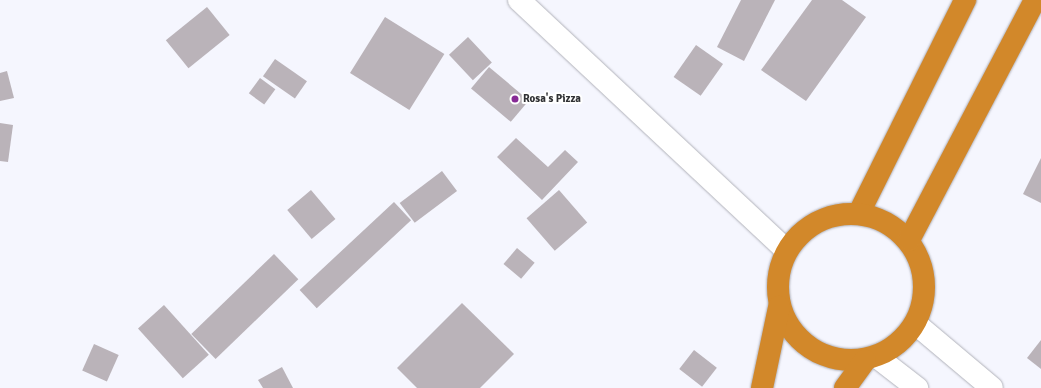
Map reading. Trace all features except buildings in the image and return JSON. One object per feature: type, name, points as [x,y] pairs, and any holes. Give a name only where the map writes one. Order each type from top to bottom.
[{"type":"highway","points":[[859,213],[965,0]]},
{"type":"highway","points":[[909,240],[1035,0]]},
{"type":"highway","points":[[762,388],[778,307],[776,278],[786,250],[817,220],[859,213],[878,217],[895,227],[909,240],[925,281],[916,324],[900,344],[871,358],[845,388]]},
{"type":"highway","points":[[778,307],[797,338],[828,358],[871,358]]},
{"type":"street","points":[[519,0],[786,250]]},
{"type":"street","points":[[916,324],[992,388]]},
{"type":"street","points":[[871,358],[917,388]]},
{"type":"place","name":"Rosa's Pizza","points":[[515,99]]}]
